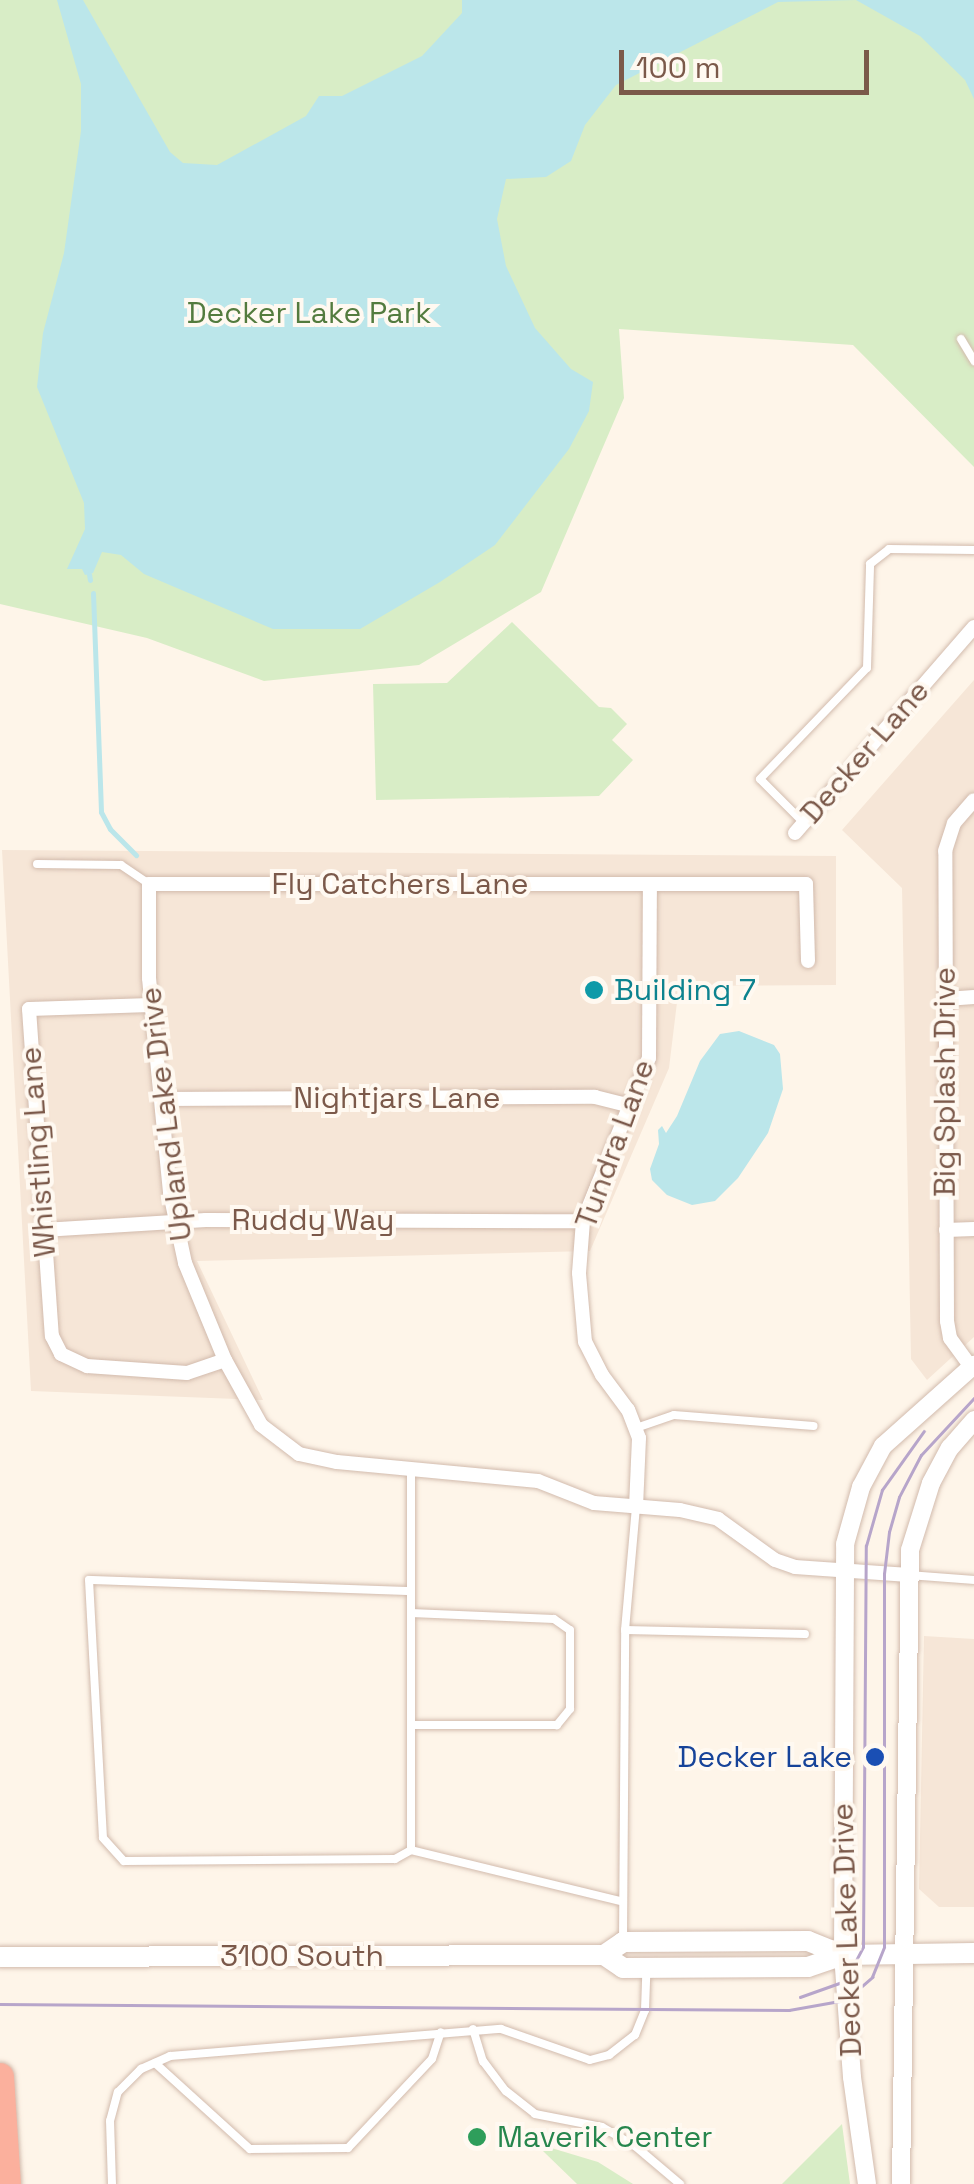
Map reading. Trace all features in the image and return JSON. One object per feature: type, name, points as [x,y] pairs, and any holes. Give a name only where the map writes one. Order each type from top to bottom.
[{"type":"highway","points":[[0,2076],[6,2184]]},
{"type":"main road","name":"3100 South","points":[[623,1942],[808,1941],[843,1954],[974,1954]]},
{"type":"main road","points":[[604,1955],[623,1942]]},
{"type":"main road","name":"3100 South","points":[[0,1956],[604,1955],[624,1968],[646,1968],[808,1967],[843,1954]]},
{"type":"street","name":"Decker Lane","points":[[800,828],[974,627]]},
{"type":"street","name":"Big Splash Drive","points":[[972,1366],[948,1330],[946,836],[974,800]]},
{"type":"street","name":"Fly Catchers Lane","points":[[149,884],[806,884],[808,961]]},
{"type":"street","name":"Upland Lake Drive","points":[[149,884],[151,1005],[176,1222],[190,1276],[225,1360],[255,1416],[281,1444],[312,1458],[538,1481],[594,1503],[708,1516],[736,1529],[776,1560],[843,1572],[909,1575]]},
{"type":"street","name":"Tundra Lane","points":[[636,1508],[640,1456],[636,1428],[585,1342],[580,1273],[584,1221],[649,1058],[650,884]]},
{"type":"street","points":[[946,999],[974,997]]},
{"type":"street","name":"Whistling Lane","points":[[151,1005],[29,1009],[51,1328],[61,1354],[87,1366],[179,1374],[225,1360]]},
{"type":"street","name":"Nightjars Lane","points":[[161,1098],[596,1097],[632,1106]]},
{"type":"street","name":"Ruddy Way","points":[[43,1230],[176,1222],[584,1221]]},
{"type":"street","points":[[946,1230],[974,1229]]},
{"type":"street","name":"Decker Lake Drive","points":[[868,2184],[852,2077],[843,1954],[843,1572],[853,1508],[871,1465],[900,1427],[972,1366]]},
{"type":"street","name":"Decker Lake Drive","points":[[901,2184],[902,1954],[913,1533],[931,1483],[950,1448],[974,1420]]},
{"type":"lane","points":[[961,339],[974,360]]},
{"type":"lane","points":[[800,828],[760,779],[867,668],[870,564],[890,549],[974,550]]},
{"type":"lane","points":[[37,864],[122,865],[149,884]]},
{"type":"lane","points":[[636,1428],[674,1415],[814,1426]]},
{"type":"lane","points":[[410,1850],[411,1469]]},
{"type":"lane","points":[[623,1942],[625,1630],[636,1508]]},
{"type":"lane","points":[[909,1575],[974,1580]]},
{"type":"lane","points":[[410,1591],[89,1580],[103,1838],[124,1861],[396,1859],[410,1850],[622,1901]]},
{"type":"lane","points":[[410,1613],[554,1618],[570,1630],[570,1709],[558,1725],[410,1725]]},
{"type":"lane","points":[[625,1630],[805,1634]]},
{"type":"lane","points":[[112,2184],[110,2121],[118,2092],[141,2069],[170,2056],[501,2029],[590,2060],[608,2056],[635,2036],[646,2010],[646,1968]]},
{"type":"lane","points":[[474,2029],[483,2061],[506,2091],[535,2114],[602,2128],[634,2146],[680,2184]]},
{"type":"lane","points":[[155,2063],[250,2148],[348,2148],[432,2059],[441,2032]]},
{"type":"shaded area","points":[[974,680],[974,1337],[927,1380],[911,1359],[902,888],[842,830]]},
{"type":"shaded area","points":[[2,850],[836,856],[836,985],[679,986],[669,1068],[590,1251],[197,1261],[263,1400],[31,1391]]},
{"type":"shaded area","points":[[924,1636],[974,1639],[974,1907],[939,1907],[919,1889]]},
{"type":"green space","name":"Decker Lake Park","points":[[0,0],[974,0],[974,467],[853,345],[619,329],[624,398],[541,592],[419,665],[264,681],[147,638],[0,604]]},
{"type":"green space","points":[[512,622],[599,707],[611,708],[627,724],[612,740],[633,760],[599,796],[376,800],[373,684],[447,683]]},
{"type":"green space","points":[[842,2124],[850,2184],[782,2184]]},
{"type":"green space","points":[[548,2147],[598,2162],[633,2184],[577,2184],[543,2151]]},
{"type":"water","points":[[57,0],[83,0],[170,152],[183,163],[217,165],[306,116],[319,96],[342,96],[422,56],[462,13],[462,0],[856,0],[778,2],[616,85],[585,125],[571,161],[546,177],[506,179],[497,219],[506,266],[535,328],[571,369],[593,382],[589,411],[569,449],[495,545],[360,629],[273,629],[144,574],[121,555],[102,552],[93,573],[85,575],[82,569],[67,569],[85,529],[84,503],[37,387],[43,333],[64,253],[81,131],[81,84]]},
{"type":"water","points":[[856,0],[974,0],[974,99],[965,80],[920,36]]},
{"type":"water","points":[[739,1031],[774,1045],[780,1054],[783,1089],[768,1133],[738,1178],[715,1201],[692,1205],[667,1195],[652,1180],[650,1169],[659,1144],[658,1130],[662,1126],[666,1133],[677,1116],[700,1061],[720,1034]]},
{"type":"waterway","points":[[89,574],[90,580]]},
{"type":"waterway","points":[[93,593],[101,812],[110,829],[136,855]]},
{"type":"tram line","points":[[0,2004],[789,2010],[846,2000],[872,1977],[884,1947],[884,1574],[889,1532],[899,1497],[921,1455],[974,1398]]},
{"type":"tram line","points":[[800,1997],[845,1981],[863,1947],[866,1546],[882,1490],[924,1431]]},
{"type":"place","name":"Building 7","points":[[594,990]]},
{"type":"place","name":"Decker Lake","points":[[875,1757]]},
{"type":"place","name":"Maverik Center","points":[[477,2137]]}]
